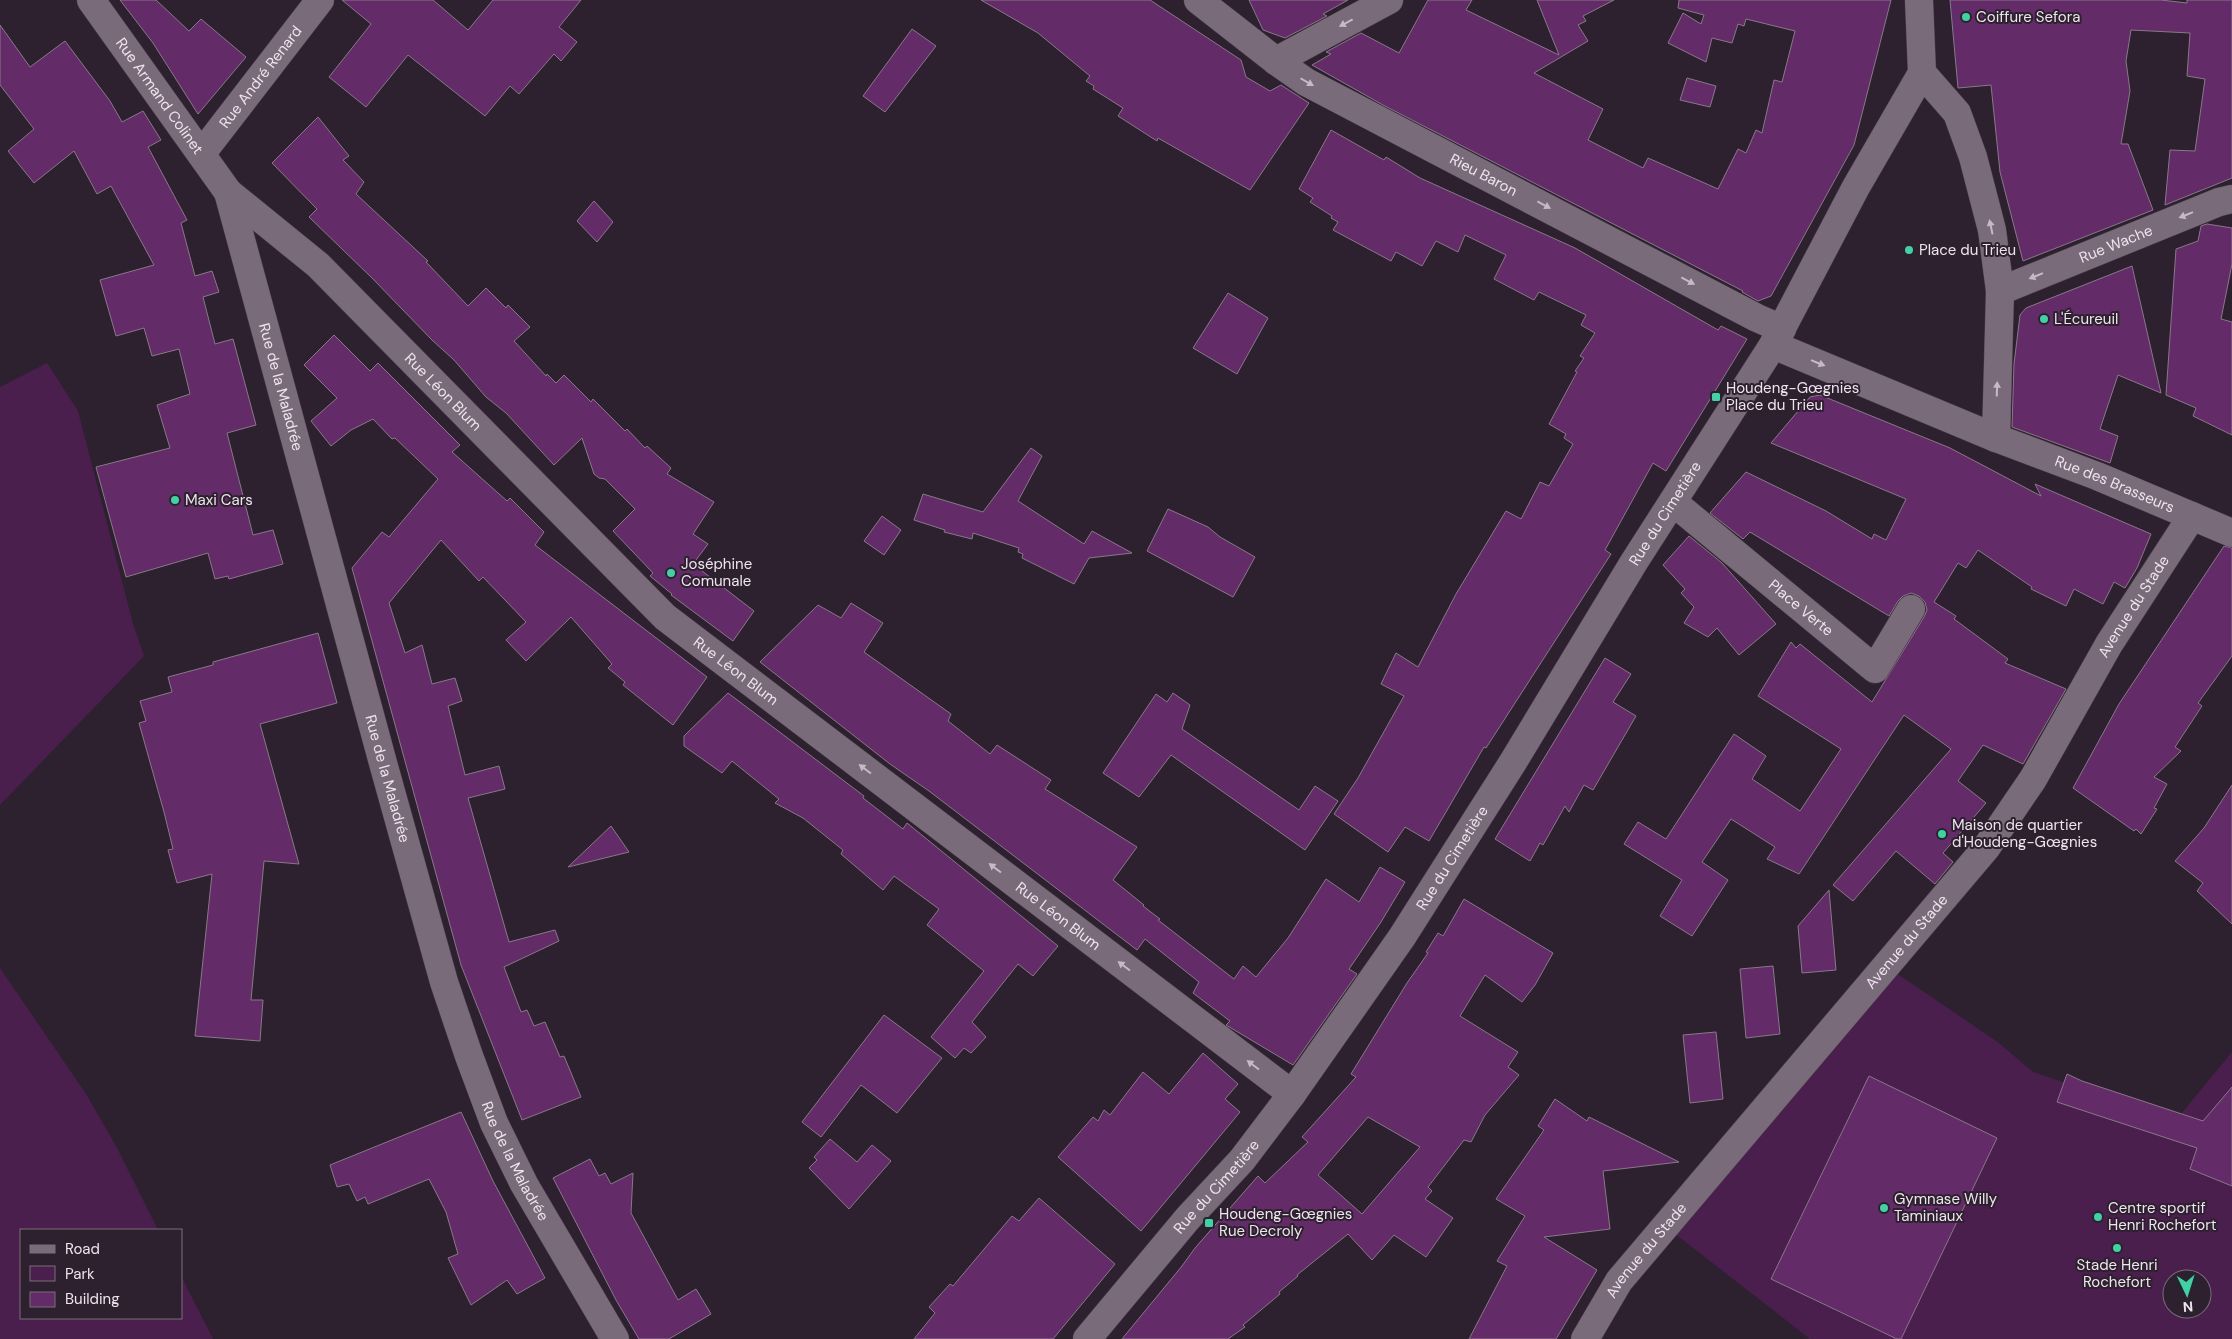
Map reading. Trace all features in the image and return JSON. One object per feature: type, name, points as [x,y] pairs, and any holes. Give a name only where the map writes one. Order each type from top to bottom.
[{"type":"street","name":"Rue Armand Colinet","points":[[92,0],[228,192]]},
{"type":"street","name":"Rue André Renard","points":[[202,153],[320,0]]},
{"type":"street","name":"Rieu Baron","points":[[1198,0],[1306,82],[1757,318],[1778,337]]},
{"type":"street","points":[[1226,0],[1234,28]]},
{"type":"street","points":[[1276,61],[1389,0]]},
{"type":"street","points":[[1919,0],[1922,73],[1856,187],[1778,337],[1996,438],[2000,291],[1992,230],[1973,157],[1957,113],[1922,73]]},
{"type":"street","name":"Rue Léon Blum","points":[[228,192],[318,265],[665,617],[1292,1094]]},
{"type":"street","name":"Rue de la Maladrée","points":[[228,192],[441,972],[494,1123],[524,1184],[615,1339]]},
{"type":"street","name":"Rue Wache","points":[[2000,291],[2219,202],[2232,199]]},
{"type":"street","name":"Rue du Cimetière","points":[[1094,1336],[1188,1218],[1242,1160],[1292,1094],[1402,936],[1513,762],[1634,562],[1778,337]]},
{"type":"street","name":"Rue des Brasseurs","points":[[1996,438],[2098,476],[2232,533]]},
{"type":"street","name":"Place Verte","points":[[1674,502],[1876,668],[1911,609]]},
{"type":"street","name":"Avenue du Stade","points":[[1584,1339],[1619,1281],[1986,848],[2033,779],[2109,644],[2192,516]]},
{"type":"green space","points":[[47,363],[78,411],[133,624],[144,656],[0,805],[0,387]]},
{"type":"green space","points":[[1886,966],[1999,1043],[2033,1072],[2176,1120],[2232,1052],[2232,1339],[1810,1339],[1665,1226]]},
{"type":"green space","points":[[0,968],[86,1094],[116,1146],[158,1229],[20,1229],[20,1319],[182,1319],[182,1278],[213,1339],[0,1339]]},
{"type":"building","points":[[120,0],[156,0],[189,31],[201,19],[246,57],[198,114],[153,43]]},
{"type":"building","points":[[342,0],[433,0],[468,30],[493,0],[581,0],[559,27],[577,42],[561,61],[554,54],[519,94],[510,86],[485,116],[408,55],[366,107],[329,77],[371,24]]},
{"type":"building","points":[[981,0],[1150,0],[1241,60],[1246,77],[1270,91],[1281,85],[1309,103],[1250,190],[1158,138],[1157,141],[1118,116],[1123,108],[1093,89],[1094,86],[1086,81],[1090,76],[1038,33]]},
{"type":"building","points":[[1249,0],[1348,0],[1323,14],[1327,16],[1285,38],[1263,30]]},
{"type":"building","points":[[1428,0],[1472,0],[1466,10],[1559,55],[1537,0],[1614,0],[1583,16],[1586,21],[1578,25],[1588,41],[1534,73],[1603,109],[1588,140],[1643,168],[1648,158],[1718,189],[1738,149],[1746,153],[1756,130],[1762,133],[1774,80],[1782,82],[1795,31],[1746,19],[1744,26],[1738,24],[1732,43],[1712,38],[1706,62],[1668,43],[1683,13],[1701,24],[1704,15],[1678,8],[1679,0],[1891,0],[1854,145],[1771,296],[1758,301],[1743,291],[1383,105],[1312,65],[1331,54],[1326,52],[1361,33],[1399,53]]},
{"type":"building","points":[[1950,0],[2161,0],[2187,3],[2187,0],[2232,0],[2232,178],[2165,205],[2170,150],[2195,151],[2205,79],[2187,76],[2190,33],[2131,30],[2126,61],[2130,91],[2121,144],[2128,144],[2153,210],[2023,261],[2000,172],[1991,85],[1958,88]]},
{"type":"building","points":[[0,25],[30,67],[65,41],[110,101],[122,122],[143,111],[161,140],[148,147],[187,220],[181,223],[195,276],[212,271],[219,292],[203,297],[215,344],[233,339],[256,425],[227,433],[253,535],[273,530],[283,564],[229,579],[228,576],[215,579],[208,553],[126,577],[96,467],[170,448],[157,405],[190,394],[179,349],[152,356],[144,328],[116,336],[100,280],[154,265],[111,186],[97,194],[74,151],[34,183],[8,151],[34,129],[0,85]]},
{"type":"building","points":[[912,29],[936,46],[885,112],[863,96]]},
{"type":"building","points":[[1687,78],[1716,86],[1710,107],[1680,100]]},
{"type":"building","points":[[318,117],[349,156],[343,160],[364,182],[356,194],[428,261],[426,262],[468,306],[486,288],[506,308],[508,305],[530,327],[514,341],[546,376],[547,374],[556,383],[564,375],[591,402],[593,399],[625,431],[627,429],[645,448],[647,446],[671,468],[667,474],[714,502],[693,534],[708,544],[693,564],[754,611],[733,641],[671,595],[650,576],[653,573],[613,531],[635,509],[605,479],[599,478],[594,474],[582,438],[554,465],[506,413],[486,397],[454,360],[309,217],[317,209],[272,163]]},
{"type":"building","points":[[1331,130],[1384,160],[1386,157],[1420,178],[1575,248],[1718,330],[1721,326],[1747,339],[1666,471],[1653,463],[1605,550],[1611,554],[1486,748],[1484,747],[1429,841],[1405,827],[1388,852],[1334,814],[1358,778],[1404,696],[1381,684],[1396,653],[1418,667],[1456,594],[1506,511],[1521,519],[1540,482],[1549,486],[1573,444],[1564,438],[1566,434],[1549,424],[1577,372],[1575,371],[1584,358],[1580,356],[1595,333],[1581,325],[1586,315],[1539,292],[1534,300],[1494,279],[1506,255],[1465,235],[1458,252],[1436,241],[1422,266],[1396,252],[1391,261],[1333,230],[1338,222],[1310,202],[1313,198],[1299,189]]},
{"type":"building","points":[[594,201],[613,222],[597,242],[577,221]]},
{"type":"building","points":[[2207,224],[2232,228],[2232,264],[2221,319],[2232,322],[2232,435],[2193,416],[2196,408],[2166,395],[2176,249],[2198,241],[2201,226]]},
{"type":"building","points":[[2132,266],[2161,393],[2118,375],[2100,429],[2118,436],[2110,463],[2012,427],[2014,364],[2020,315],[2026,308]]},
{"type":"building","points":[[1228,293],[1268,318],[1237,374],[1193,348]]},
{"type":"building","points":[[334,335],[370,371],[378,363],[460,445],[452,452],[507,501],[510,498],[544,532],[535,545],[707,677],[673,725],[623,685],[625,682],[608,668],[612,664],[571,617],[526,661],[506,640],[526,622],[483,577],[479,581],[441,540],[389,603],[405,653],[422,645],[432,684],[455,678],[462,701],[448,706],[465,775],[499,766],[505,789],[468,798],[509,942],[555,930],[559,941],[504,967],[521,1012],[527,1010],[534,1026],[545,1022],[560,1057],[564,1056],[581,1097],[522,1120],[461,965],[352,568],[382,532],[389,537],[438,479],[395,438],[392,439],[373,419],[351,430],[331,446],[311,421],[337,398],[304,365]]},
{"type":"building","points":[[1820,395],[1950,448],[2041,496],[2035,484],[2151,534],[2137,568],[2125,588],[2114,582],[2103,604],[2074,589],[2066,606],[2031,589],[2032,587],[1978,550],[1966,568],[1958,563],[1934,602],[1956,616],[1954,619],[2008,659],[2005,663],[2066,689],[2023,764],[1983,745],[1958,781],[1986,803],[1943,853],[1953,862],[1935,884],[1896,851],[1853,901],[1833,885],[1951,749],[1904,715],[1799,874],[1767,859],[1775,847],[1731,819],[1702,862],[1728,880],[1692,936],[1660,916],[1682,880],[1624,844],[1638,822],[1666,839],[1734,734],[1766,756],[1752,779],[1800,811],[1841,749],[1758,696],[1791,642],[1796,648],[1800,644],[1872,702],[1927,610],[1925,602],[1919,596],[1911,593],[1903,596],[1898,601],[1889,616],[1750,532],[1743,539],[1710,513],[1746,472],[1826,511],[1872,539],[1874,534],[1886,540],[1906,499],[1771,443],[1810,397]]},
{"type":"building","points":[[1031,448],[1042,456],[1018,501],[1084,544],[1092,531],[1132,553],[1089,558],[1074,584],[1022,558],[1023,554],[1018,552],[1019,548],[973,533],[972,539],[944,532],[945,530],[914,520],[923,494],[983,512]]},
{"type":"building","points":[[1168,509],[1208,527],[1220,537],[1255,557],[1233,597],[1147,551]]},
{"type":"building","points":[[882,516],[901,530],[884,555],[864,541]]},
{"type":"building","points":[[1689,536],[1722,563],[1776,624],[1739,655],[1717,628],[1708,637],[1684,623],[1694,607],[1681,593],[1685,589],[1663,565]]},
{"type":"building","points":[[2224,546],[2232,548],[2232,656],[2198,703],[2202,706],[2175,747],[2181,751],[2154,777],[2167,784],[2154,808],[2157,809],[2141,834],[2073,788],[2119,704]]},
{"type":"building","points":[[851,603],[883,623],[864,652],[951,714],[948,721],[990,754],[997,745],[1051,780],[1045,789],[1137,847],[1113,880],[1160,919],[1158,920],[1234,979],[1243,966],[1256,977],[1288,938],[1326,879],[1359,902],[1380,867],[1405,882],[1349,969],[1357,974],[1293,1065],[1226,1025],[1230,1021],[1193,993],[1199,982],[1145,939],[1137,950],[929,791],[890,764],[760,662],[818,605],[841,618]]},
{"type":"building","points":[[318,633],[337,703],[260,724],[299,864],[264,861],[251,1000],[263,1000],[260,1041],[195,1036],[212,874],[177,883],[168,850],[173,849],[139,723],[146,721],[140,701],[172,692],[168,677],[213,665],[213,662]]},
{"type":"building","points":[[1605,658],[1631,674],[1613,702],[1636,716],[1593,790],[1584,785],[1569,812],[1565,806],[1543,845],[1540,843],[1530,861],[1495,839]]},
{"type":"building","points":[[728,693],[864,796],[863,798],[903,829],[907,823],[1058,946],[1033,976],[1018,964],[972,1022],[986,1037],[971,1053],[964,1048],[955,1058],[931,1037],[984,971],[927,925],[939,909],[894,876],[883,890],[841,854],[843,850],[803,818],[775,803],[779,799],[732,761],[722,773],[684,746],[684,736]]},
{"type":"building","points":[[1173,693],[1190,705],[1182,729],[1299,810],[1315,786],[1338,801],[1305,850],[1171,755],[1139,797],[1103,773],[1156,694],[1167,702]]},
{"type":"building","points":[[2232,785],[2232,924],[2197,891],[2203,883],[2175,861],[2204,828]]},
{"type":"building","points":[[611,826],[629,852],[568,867]]},
{"type":"building","points":[[1829,890],[1836,970],[1802,973],[1798,926]]},
{"type":"building","points":[[1464,899],[1553,953],[1535,985],[1522,1002],[1485,975],[1460,1016],[1518,1052],[1508,1067],[1519,1075],[1485,1115],[1471,1142],[1464,1140],[1428,1187],[1432,1191],[1425,1199],[1453,1218],[1426,1257],[1394,1235],[1372,1260],[1348,1234],[1297,1275],[1279,1292],[1280,1294],[1243,1325],[1245,1327],[1228,1339],[1122,1339],[1195,1248],[1258,1176],[1265,1183],[1308,1142],[1302,1137],[1356,1077],[1351,1074],[1407,983],[1428,953],[1426,952],[1438,933],[1443,936]],"holes":[[[1368,1117],[1420,1147],[1362,1214],[1318,1175]]]},
{"type":"building","points":[[1773,966],[1780,1034],[1746,1038],[1740,969]]},
{"type":"building","points":[[884,1015],[942,1058],[897,1113],[861,1085],[821,1137],[802,1122]]},
{"type":"building","points":[[1716,1032],[1723,1099],[1690,1103],[1683,1035]]},
{"type":"building","points":[[1203,1053],[1238,1084],[1225,1099],[1240,1112],[1141,1231],[1058,1157],[1093,1117],[1098,1121],[1104,1110],[1110,1115],[1143,1072],[1169,1094]]},
{"type":"building","points":[[2067,1074],[2082,1081],[2203,1121],[2232,1087],[2232,1186],[2190,1169],[2197,1148],[2057,1102]]},
{"type":"building","name":"Gymnase Willy Taminiaux","points":[[1869,1076],[1997,1138],[1901,1339],[1897,1339],[1771,1279]]},
{"type":"building","points":[[1555,1099],[1587,1121],[1589,1117],[1679,1162],[1603,1171],[1610,1229],[1544,1237],[1597,1270],[1556,1339],[1469,1339],[1507,1266],[1497,1261],[1525,1216],[1496,1199],[1544,1130],[1538,1126]]},
{"type":"building","points":[[461,1112],[493,1181],[545,1278],[517,1294],[507,1280],[471,1305],[448,1258],[458,1254],[446,1212],[429,1179],[368,1204],[365,1197],[357,1201],[349,1184],[337,1187],[330,1165]]},
{"type":"building","points":[[830,1139],[857,1162],[872,1145],[891,1161],[849,1209],[809,1168],[817,1160],[814,1157]]},
{"type":"building","points":[[590,1159],[599,1176],[605,1173],[611,1184],[633,1173],[631,1213],[678,1300],[696,1289],[711,1314],[669,1339],[639,1339],[616,1300],[553,1178]]},
{"type":"building","points":[[1039,1198],[1115,1264],[1053,1339],[914,1339],[935,1313],[929,1307],[950,1284],[953,1286],[1012,1216],[1019,1221]]},
{"type":"place","name":"Coiffure Sefora","points":[[1966,17]]},
{"type":"place","name":"Place du Trieu","points":[[1909,250]]},
{"type":"place","name":"L'Écureuil","points":[[2044,319]]},
{"type":"place","name":"Houdeng-Gœgnies Place du Trieu","points":[[1716,397]]},
{"type":"place","name":"Maxi Cars","points":[[175,500]]},
{"type":"place","name":"Joséphine Comunale","points":[[671,573]]},
{"type":"place","name":"Maison de quartier d'Houdeng-Gœgnies","points":[[1942,834]]},
{"type":"place","name":"Gymnase Willy Taminiaux","points":[[1884,1208]]},
{"type":"place","name":"Centre sportif Henri Rochefort","points":[[2098,1217]]},
{"type":"place","name":"Houdeng-Gœgnies Rue Decroly","points":[[1209,1223]]},
{"type":"place","name":"Stade Henri Rochefort","points":[[2117,1248]]}]
